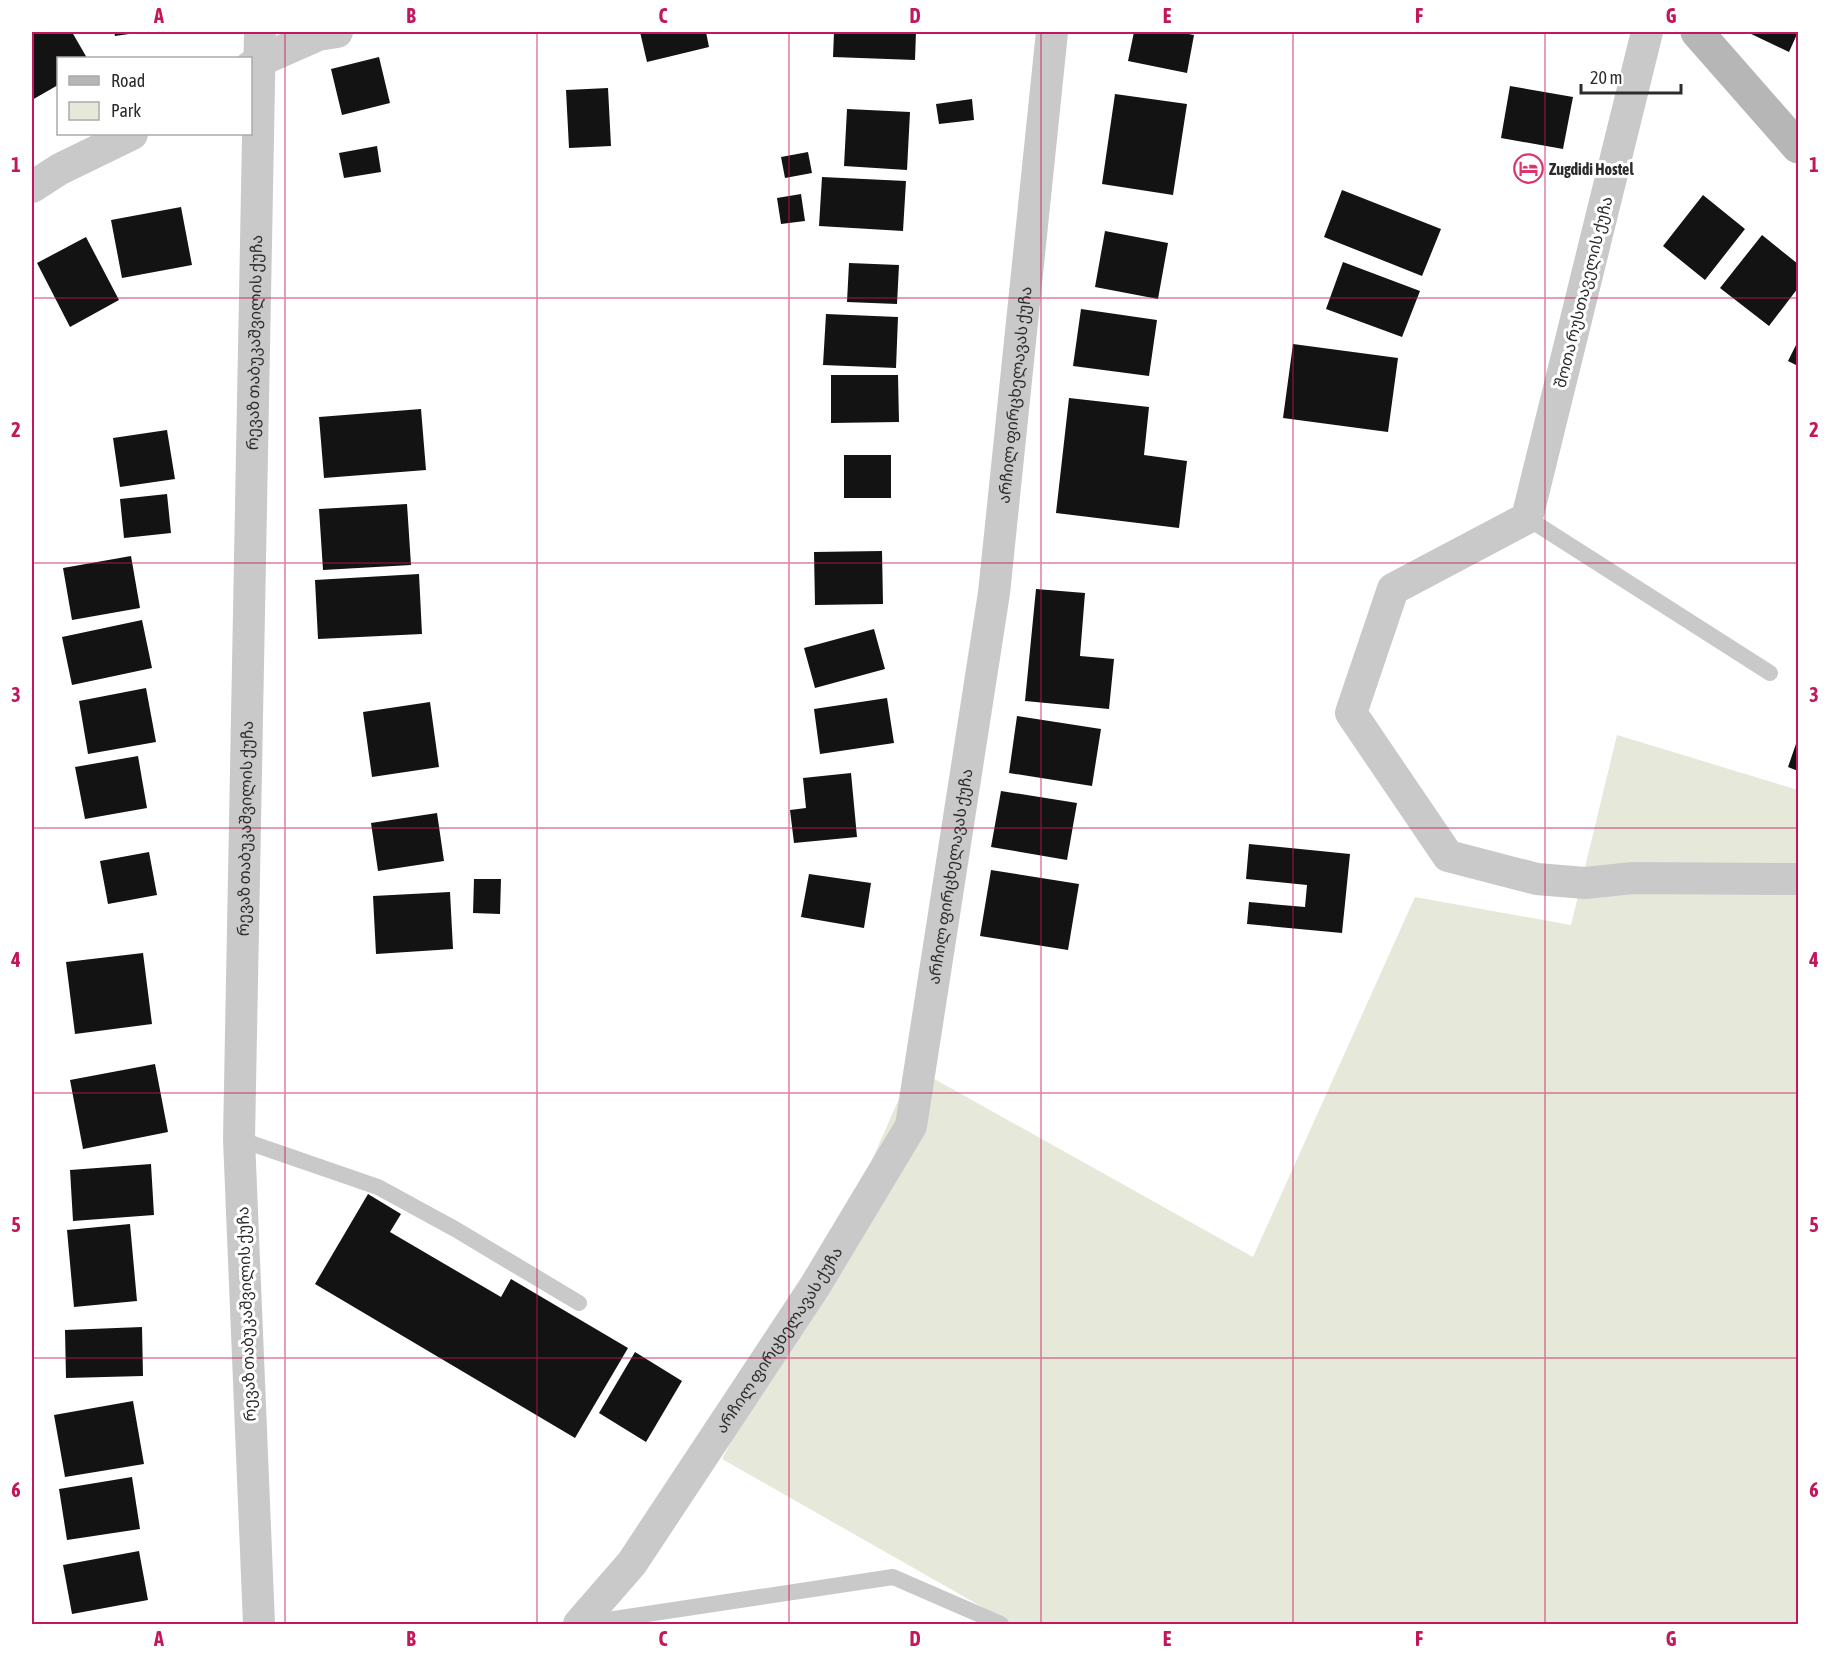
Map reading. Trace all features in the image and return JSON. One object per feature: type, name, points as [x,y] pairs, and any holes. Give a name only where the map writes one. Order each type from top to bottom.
[{"type":"street","points":[[256,53],[318,35],[337,32]]},
{"type":"street","name":"არჩილ ფირცხელავას ქუჩა","points":[[580,1624],[638,1553],[815,1286],[911,1126],[994,593],[1052,32]]},
{"type":"street","name":"შოთა რუსთაველის ქუჩა","points":[[1527,518],[1647,32]]},
{"type":"street","points":[[1697,32],[1798,147]]},
{"type":"street","name":"რევაზ თაბუკაშვილის ქუჩა","points":[[256,53],[239,1139],[259,1624]]},
{"type":"street","points":[[32,187],[60,169],[130,135]]},
{"type":"street","points":[[1527,518],[1394,589],[1351,713],[1448,856],[1537,879],[1585,883],[1633,878],[1798,879]]},
{"type":"lane","points":[[1527,518],[1770,673]]},
{"type":"lane","points":[[239,1139],[378,1187],[455,1229],[579,1303]]},
{"type":"lane","points":[[580,1624],[893,1577],[1001,1624]]},
{"type":"green space","points":[[1617,735],[1798,790],[1798,1624],[1012,1624],[722,1459],[823,1271],[913,1067],[1253,1257],[1415,897],[1571,925]]},
{"type":"building","points":[[32,32],[72,32],[86,57],[57,57],[57,86],[32,100]]},
{"type":"building","points":[[114,32],[136,32],[136,33],[115,36]]},
{"type":"building","points":[[640,32],[706,32],[709,47],[647,62]]},
{"type":"building","points":[[834,32],[916,32],[915,60],[833,57]]},
{"type":"building","points":[[1134,32],[1178,32],[1194,35],[1187,73],[1128,61]]},
{"type":"building","points":[[1747,32],[1798,32],[1789,52]]},
{"type":"building","points":[[379,57],[390,103],[342,115],[331,69]]},
{"type":"building","points":[[1510,86],[1573,97],[1563,149],[1501,138]]},
{"type":"building","points":[[608,88],[611,146],[569,148],[566,90]]},
{"type":"building","points":[[1115,94],[1187,104],[1173,195],[1102,184]]},
{"type":"building","points":[[972,99],[974,120],[939,124],[936,104]]},
{"type":"building","points":[[847,109],[910,112],[907,170],[844,166]]},
{"type":"building","points":[[377,146],[381,172],[344,178],[339,153]]},
{"type":"building","points":[[808,152],[812,173],[785,178],[781,157]]},
{"type":"building","points":[[822,177],[906,181],[903,231],[819,226]]},
{"type":"building","points":[[1342,190],[1441,229],[1422,276],[1324,237]]},
{"type":"building","points":[[801,194],[805,221],[781,224],[777,198]]},
{"type":"building","points":[[1703,195],[1745,229],[1705,280],[1663,246]]},
{"type":"building","points":[[181,207],[192,265],[122,278],[111,220]]},
{"type":"building","points":[[1105,231],[1168,243],[1158,299],[1095,287]]},
{"type":"building","points":[[1762,235],[1798,264],[1798,288],[1769,326],[1720,288]]},
{"type":"building","points":[[86,237],[119,300],[70,327],[37,263]]},
{"type":"building","points":[[1343,262],[1420,291],[1402,337],[1326,309]]},
{"type":"building","points":[[849,263],[899,265],[897,304],[847,302]]},
{"type":"building","points":[[1081,309],[1157,320],[1149,376],[1073,366]]},
{"type":"building","points":[[826,314],[898,317],[896,368],[823,365]]},
{"type":"building","points":[[1798,341],[1798,366],[1788,361]]},
{"type":"building","points":[[1293,344],[1398,358],[1388,432],[1283,418]]},
{"type":"building","points":[[831,375],[898,375],[899,422],[831,423]]},
{"type":"building","points":[[1069,398],[1149,407],[1144,455],[1187,461],[1179,528],[1056,513]]},
{"type":"building","points":[[421,409],[426,470],[324,478],[319,417]]},
{"type":"building","points":[[167,430],[175,479],[120,487],[113,438]]},
{"type":"building","points":[[844,455],[891,455],[891,498],[844,498]]},
{"type":"building","points":[[167,494],[171,533],[124,538],[120,499]]},
{"type":"building","points":[[407,504],[411,565],[323,570],[319,509]]},
{"type":"building","points":[[882,551],[883,604],[815,605],[814,552]]},
{"type":"building","points":[[131,556],[140,608],[72,620],[63,568]]},
{"type":"building","points":[[419,574],[422,634],[318,639],[315,580]]},
{"type":"building","points":[[1036,589],[1085,593],[1080,656],[1114,659],[1109,709],[1025,701]]},
{"type":"building","points":[[142,620],[152,668],[72,685],[62,637]]},
{"type":"building","points":[[874,629],[885,669],[815,688],[804,648]]},
{"type":"building","points":[[146,688],[156,742],[88,754],[79,701]]},
{"type":"building","points":[[887,698],[894,743],[820,754],[814,709]]},
{"type":"building","points":[[430,702],[439,767],[372,777],[363,712]]},
{"type":"building","points":[[1017,716],[1101,729],[1092,786],[1009,773]]},
{"type":"building","points":[[1798,738],[1798,771],[1788,767]]},
{"type":"building","points":[[138,756],[147,808],[85,819],[75,767]]},
{"type":"building","points":[[851,773],[857,837],[794,843],[790,810],[806,808],[803,778]]},
{"type":"building","points":[[1001,791],[1077,803],[1067,860],[991,847]]},
{"type":"building","points":[[437,813],[444,861],[378,871],[371,823]]},
{"type":"building","points":[[1249,844],[1350,854],[1342,933],[1247,924],[1249,902],[1305,907],[1307,885],[1246,879]]},
{"type":"building","points":[[149,852],[157,895],[108,904],[100,861]]},
{"type":"building","points":[[991,870],[1079,884],[1068,950],[980,936]]},
{"type":"building","points":[[809,874],[871,883],[864,928],[801,917]]},
{"type":"building","points":[[474,879],[501,879],[500,914],[473,913]]},
{"type":"building","points":[[450,892],[453,949],[376,954],[373,896]]},
{"type":"building","points":[[143,953],[152,1024],[75,1034],[66,962]]},
{"type":"building","points":[[155,1064],[168,1132],[83,1149],[70,1080]]},
{"type":"building","points":[[151,1164],[154,1215],[73,1221],[70,1170]]},
{"type":"building","points":[[368,1194],[401,1214],[390,1232],[501,1297],[511,1279],[628,1348],[575,1438],[315,1284]]},
{"type":"building","points":[[130,1224],[137,1301],[74,1307],[67,1230]]},
{"type":"building","points":[[142,1327],[143,1376],[66,1378],[65,1330]]},
{"type":"building","points":[[635,1352],[682,1381],[646,1442],[599,1413]]},
{"type":"building","points":[[133,1401],[144,1464],[65,1477],[54,1415]]},
{"type":"building","points":[[132,1477],[140,1529],[67,1540],[59,1489]]},
{"type":"building","points":[[139,1551],[148,1600],[72,1614],[63,1565]]},
{"type":"place","name":"Zugdidi Hostel","points":[[1528,169]]}]
